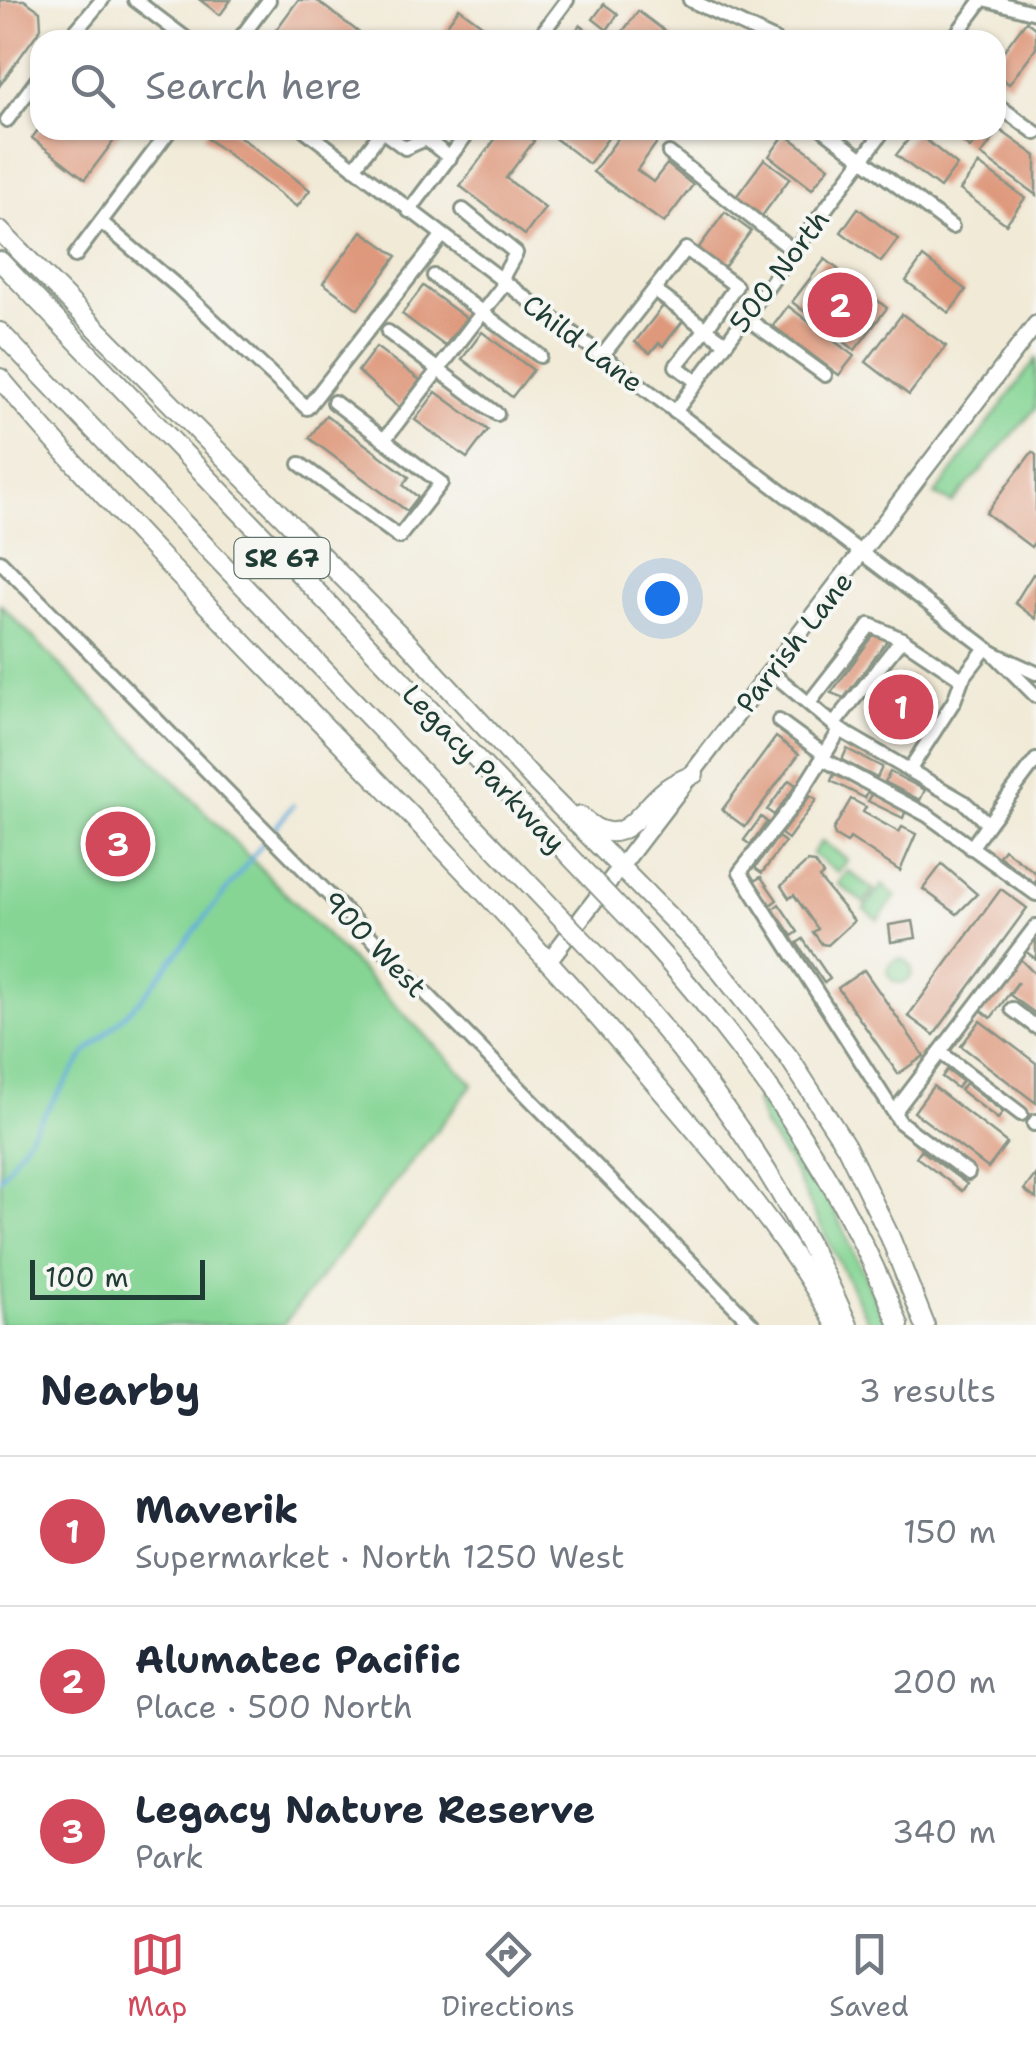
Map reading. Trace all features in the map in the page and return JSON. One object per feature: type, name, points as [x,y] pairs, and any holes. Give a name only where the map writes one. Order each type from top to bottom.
[{"type":"highway","points":[[0,231],[588,824],[605,831],[628,827],[664,790],[694,774]]},
{"type":"highway","name":"Legacy Parkway","points":[[0,262],[643,933],[718,1018],[784,1106],[844,1204],[899,1325]]},
{"type":"highway","name":"Legacy Parkway","points":[[0,332],[612,971],[712,1087],[802,1227],[848,1325]]},
{"type":"highway","points":[[0,378],[101,493],[550,959],[785,1243],[836,1325]]},
{"type":"highway","points":[[474,712],[722,972],[829,1118],[884,1223],[925,1325]]},
{"type":"highway","points":[[588,835],[605,841],[626,840],[664,813]]},
{"type":"main road","name":"Parrish Lane","points":[[550,959],[1036,324]]},
{"type":"street","points":[[76,30],[102,0]]},
{"type":"street","points":[[135,0],[175,30]]},
{"type":"street","points":[[246,30],[269,0]]},
{"type":"street","points":[[546,30],[568,0]]},
{"type":"street","points":[[690,0],[754,30]]},
{"type":"street","points":[[960,30],[985,0],[1036,13]]},
{"type":"street","points":[[7,120],[30,89]]},
{"type":"street","points":[[1006,111],[1036,133]]},
{"type":"street","points":[[75,256],[162,140]]},
{"type":"street","name":"Child Lane","points":[[318,140],[989,650]]},
{"type":"street","points":[[354,168],[374,140]]},
{"type":"street","points":[[395,140],[406,148],[419,140]]},
{"type":"street","points":[[434,140],[450,158]]},
{"type":"street","points":[[410,211],[463,140]]},
{"type":"street","points":[[838,140],[952,227]]},
{"type":"street","name":"500 North","points":[[675,412],[876,140]]},
{"type":"street","points":[[669,153],[794,251]]},
{"type":"street","points":[[384,440],[482,312],[516,252],[463,210]]},
{"type":"street","points":[[101,222],[178,286],[307,408],[442,236]]},
{"type":"street","points":[[602,356],[686,249],[736,286],[676,366],[696,382]]},
{"type":"street","points":[[434,276],[540,356]]},
{"type":"street","points":[[654,290],[726,343]]},
{"type":"street","points":[[745,317],[824,375]]},
{"type":"street","points":[[388,332],[497,414]]},
{"type":"street","points":[[300,464],[398,537],[441,483],[334,402]]},
{"type":"street","name":"900 West","points":[[0,561],[753,1325]]},
{"type":"street","points":[[809,703],[870,625],[902,639],[962,679]]},
{"type":"street","points":[[902,639],[837,727],[795,802],[740,872],[900,1122],[968,1173]]},
{"type":"street","points":[[989,650],[1036,673]]},
{"type":"street","points":[[910,769],[954,701],[962,679],[989,650]]},
{"type":"street","points":[[989,650],[1005,670],[1036,696]]},
{"type":"street","points":[[772,672],[837,727],[964,802],[988,824]]},
{"type":"street","points":[[779,721],[823,756],[928,814],[1036,894]]},
{"type":"street","points":[[971,848],[1036,760]]},
{"type":"street","points":[[895,1111],[1036,926]]},
{"type":"street","points":[[1012,1009],[1036,1027]]},
{"type":"street","points":[[940,1052],[1021,1114]]},
{"type":"green space","points":[[1036,359],[1036,408],[952,503],[935,495]]},
{"type":"green space","points":[[0,604],[473,1084],[283,1325],[0,1325]]},
{"type":"green space","points":[[822,841],[848,860],[838,873],[812,854]]},
{"type":"green space","points":[[848,871],[874,890],[864,903],[838,884]]},
{"type":"green space","points":[[882,885],[896,896],[878,920],[864,909]]},
{"type":"green space","points":[[900,959],[912,971],[900,983],[888,971]]},
{"type":"green space","points":[[764,1100],[826,1193],[888,1325],[870,1325],[793,1170],[764,1126],[756,1101]]},
{"type":"building","points":[[0,0],[24,0],[40,11],[41,28],[30,30],[30,43],[0,85]]},
{"type":"building","points":[[200,0],[231,0],[220,15]]},
{"type":"building","points":[[298,0],[316,0],[356,30],[276,30]]},
{"type":"building","points":[[604,4],[618,14],[607,30],[593,19]]},
{"type":"building","points":[[459,8],[489,30],[443,30]]},
{"type":"building","points":[[638,11],[664,30],[624,30]]},
{"type":"building","points":[[1026,21],[1036,29],[1036,48],[1009,84],[1006,82],[1006,48]]},
{"type":"building","points":[[1006,134],[1036,156],[1036,195],[981,155],[992,140],[1006,140]]},
{"type":"building","points":[[35,140],[114,140],[85,179]]},
{"type":"building","points":[[209,140],[244,140],[310,190],[297,207]]},
{"type":"building","points":[[494,140],[533,140],[506,178],[545,208],[525,235],[460,186]]},
{"type":"building","points":[[557,140],[607,140],[589,164]]},
{"type":"building","points":[[617,140],[659,140],[637,170],[653,182],[667,164],[693,185],[664,223],[593,172]]},
{"type":"building","points":[[781,140],[793,140],[829,167],[812,189],[769,156]]},
{"type":"building","points":[[908,140],[926,140],[957,165],[940,188],[896,155]]},
{"type":"building","points":[[960,140],[976,140],[970,148]]},
{"type":"building","points":[[764,159],[790,178],[762,216],[736,197]]},
{"type":"building","points":[[979,164],[1025,198],[1006,224],[960,190]]},
{"type":"building","points":[[858,208],[898,239],[881,262],[841,232]]},
{"type":"building","points":[[725,212],[751,231],[723,269],[697,250]]},
{"type":"building","points":[[362,231],[397,256],[358,309],[323,283]]},
{"type":"building","points":[[923,257],[966,290],[949,313],[906,281]]},
{"type":"building","points":[[825,259],[887,308],[855,350],[792,302]]},
{"type":"building","points":[[423,286],[466,318],[445,346],[402,314]]},
{"type":"building","points":[[663,306],[683,321],[663,346],[659,343],[650,353],[635,342]]},
{"type":"building","points":[[788,306],[854,356],[839,375],[773,326]]},
{"type":"building","points":[[902,314],[946,346],[909,395],[866,362]]},
{"type":"building","points":[[482,332],[533,370],[512,397],[462,359]]},
{"type":"building","points":[[376,347],[420,380],[399,408],[358,371]]},
{"type":"building","points":[[436,392],[488,430],[467,458],[415,420]]},
{"type":"building","points":[[326,415],[409,477],[403,485],[418,497],[407,511],[309,438]]},
{"type":"building","points":[[1032,452],[1036,455],[1036,540],[1031,547],[986,513]]},
{"type":"building","points":[[1033,574],[1036,576],[1036,619],[1015,603]]},
{"type":"building","points":[[875,633],[889,638],[844,698],[831,693]]},
{"type":"building","points":[[909,676],[929,691],[900,737],[875,719],[885,706],[881,703],[885,698],[890,701]]},
{"type":"building","points":[[776,737],[799,754],[745,827],[722,810]]},
{"type":"building","points":[[847,749],[882,767],[877,778],[842,760]]},
{"type":"building","points":[[890,772],[925,790],[920,800],[885,782]]},
{"type":"building","points":[[834,774],[868,791],[865,798],[831,781]]},
{"type":"building","points":[[789,780],[796,785],[774,815],[767,810]]},
{"type":"building","points":[[873,793],[906,810],[903,818],[868,801]]},
{"type":"building","points":[[810,796],[816,800],[788,839],[781,834]]},
{"type":"building","points":[[851,799],[866,807],[863,812],[899,832],[902,827],[916,834],[900,871],[850,838],[847,843],[835,836],[833,830]]},
{"type":"building","points":[[761,817],[767,822],[750,845],[744,840]]},
{"type":"building","points":[[778,837],[785,842],[762,873],[755,868]]},
{"type":"building","points":[[1004,849],[1036,873],[1036,884],[999,856]]},
{"type":"building","points":[[807,862],[815,863],[823,875],[819,878],[854,921],[828,945],[822,944],[813,932],[818,929],[794,895],[789,898],[781,886]]},
{"type":"building","points":[[942,864],[977,894],[957,914],[923,889]]},
{"type":"building","points":[[761,877],[777,900],[770,905],[754,881]]},
{"type":"building","points":[[1001,889],[1027,908],[934,1035],[908,1016]]},
{"type":"building","points":[[779,904],[798,932],[792,936],[773,909]]},
{"type":"building","points":[[913,921],[916,938],[891,942],[889,925]]},
{"type":"building","points":[[1036,936],[1036,959],[1025,951]]},
{"type":"building","points":[[803,939],[830,979],[824,983],[797,943]]},
{"type":"building","points":[[1020,959],[1036,975],[1036,1014],[1010,995],[1018,982],[991,1018],[981,1010]]},
{"type":"building","points":[[864,970],[924,1056],[898,1074],[838,988]]},
{"type":"building","points":[[980,1021],[1036,1063],[1036,1103],[961,1046]]},
{"type":"building","points":[[947,1070],[962,1081],[957,1088],[942,1077]]},
{"type":"building","points":[[965,1083],[1003,1112],[998,1119],[960,1090]]},
{"type":"building","points":[[933,1086],[1007,1143],[988,1168],[914,1112]]},
{"type":"building","points":[[921,1150],[967,1184],[962,1191],[916,1157]]},
{"type":"building","points":[[1036,1174],[1036,1199],[1024,1190]]},
{"type":"waterway","points":[[275,828],[293,805]]},
{"type":"waterway","points":[[0,1179],[85,1054],[143,997],[263,843]]},
{"type":"place","name":"Alumatec Pacific","points":[[840,305]]},
{"type":"place","name":"Maverik","points":[[901,707]]},
{"type":"place","name":"Legacy Nature Reserve","points":[[118,844]]}]
